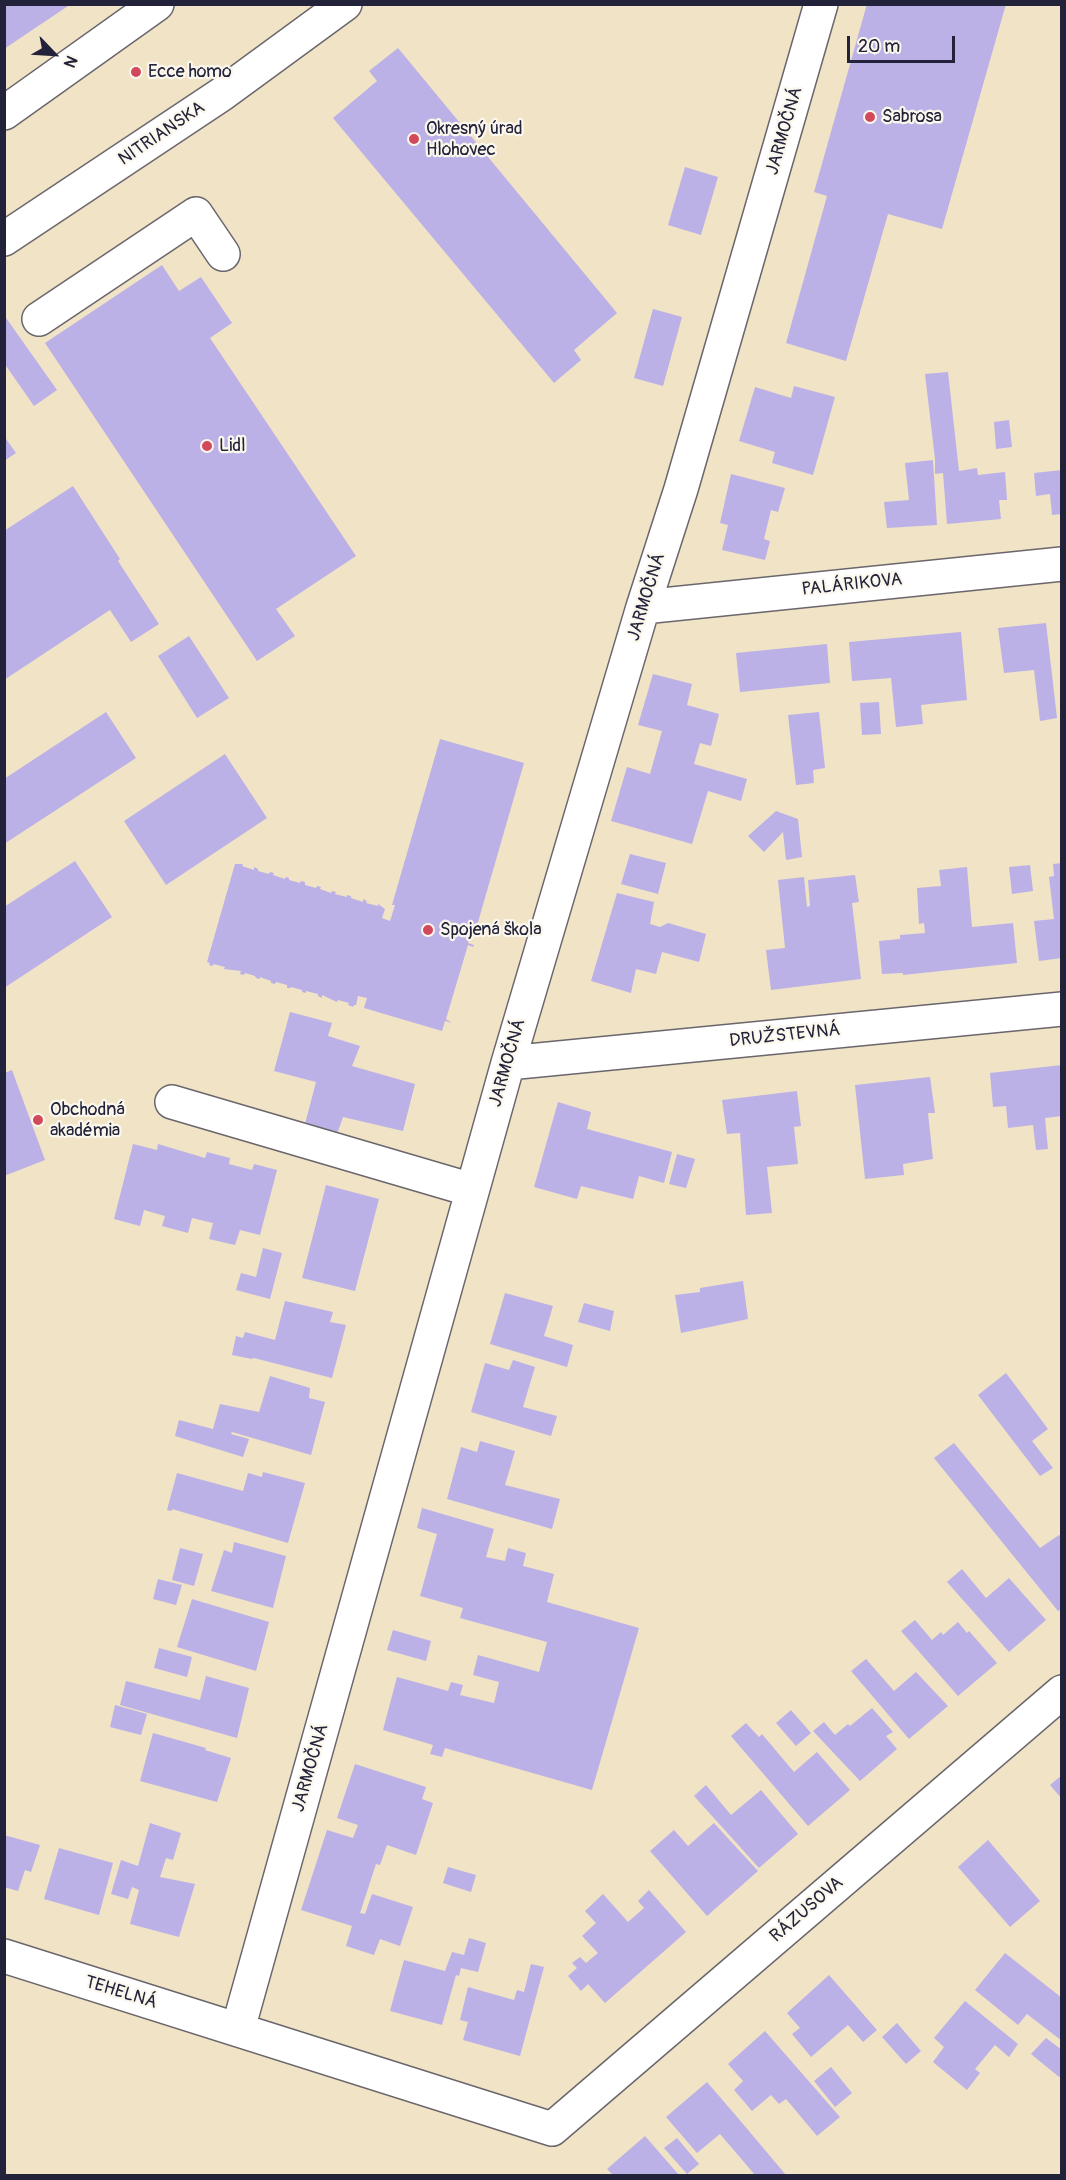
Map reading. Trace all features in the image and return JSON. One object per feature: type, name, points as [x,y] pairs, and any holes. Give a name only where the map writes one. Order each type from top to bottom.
[{"type":"street","points":[[4,113],[157,4]]},
{"type":"street","name":"NITRIANSKA","points":[[4,239],[222,93],[345,4]]},
{"type":"street","name":"JARMOČNÁ","points":[[238,2029],[508,1063],[643,607],[681,489],[821,4]]},
{"type":"street","points":[[39,319],[196,214],[223,254]]},
{"type":"street","name":"PALÁRIKOVA","points":[[643,607],[1062,564]]},
{"type":"street","name":"DRUŽSTEVNÁ","points":[[508,1063],[1062,1009]]},
{"type":"street","points":[[172,1102],[472,1190]]},
{"type":"street","name":"RÁZUSOVA","points":[[238,2029],[552,2129],[1062,1692]]},
{"type":"street","name":"TEHELNÁ","points":[[4,1956],[238,2029]]},
{"type":"building","points":[[4,4],[71,4],[4,49]]},
{"type":"building","points":[[867,4],[1006,4],[942,229],[888,214],[846,361],[786,343],[827,196],[814,192]]},
{"type":"building","points":[[398,48],[617,313],[574,350],[581,360],[554,383],[333,118],[377,81],[369,71]]},
{"type":"building","points":[[685,167],[718,177],[701,235],[668,225]]},
{"type":"building","points":[[162,265],[179,291],[201,277],[232,323],[210,338],[356,556],[276,609],[295,636],[257,661],[45,343]]},
{"type":"building","points":[[653,309],[682,317],[663,386],[634,378]]},
{"type":"building","points":[[4,315],[57,390],[34,406],[4,363]]},
{"type":"building","points":[[948,372],[959,471],[977,468],[978,475],[1005,472],[1007,500],[999,500],[1001,519],[947,524],[943,473],[935,474],[925,374]]},
{"type":"building","points":[[794,386],[835,397],[813,475],[772,463],[775,452],[739,441],[755,387],[791,398]]},
{"type":"building","points":[[1009,420],[1012,447],[996,449],[994,422]]},
{"type":"building","points":[[4,436],[16,453],[4,461]]},
{"type":"building","points":[[933,460],[937,525],[887,528],[884,502],[909,500],[905,463]]},
{"type":"building","points":[[1062,470],[1062,514],[1052,515],[1050,494],[1036,496],[1034,473]]},
{"type":"building","points":[[731,474],[785,488],[778,512],[771,510],[764,539],[770,541],[765,560],[722,550],[728,525],[720,523]]},
{"type":"building","points":[[73,486],[159,624],[131,642],[110,610],[4,680],[4,531]]},
{"type":"building","points":[[1046,623],[1057,718],[1040,721],[1034,670],[1004,673],[998,628]]},
{"type":"building","points":[[961,632],[967,700],[921,705],[923,724],[896,727],[891,678],[852,681],[849,642]]},
{"type":"building","points":[[189,636],[229,698],[197,718],[158,656]]},
{"type":"building","points":[[827,644],[830,683],[740,692],[736,653]]},
{"type":"building","points":[[653,674],[692,684],[687,705],[719,714],[711,746],[700,743],[694,764],[747,779],[741,801],[708,791],[692,844],[611,821],[627,767],[650,774],[662,731],[638,725]]},
{"type":"building","points":[[879,702],[881,734],[862,735],[860,703]]},
{"type":"building","points":[[106,712],[136,758],[4,844],[4,779]]},
{"type":"building","points":[[819,712],[825,768],[813,770],[814,783],[796,785],[788,715]]},
{"type":"building","points":[[440,739],[524,763],[476,929],[473,928],[468,943],[474,945],[473,947],[468,945],[446,1019],[452,1023],[445,1021],[442,1031],[364,1008],[367,998],[358,996],[356,1005],[353,1007],[348,1005],[349,1003],[338,1000],[337,1002],[322,995],[322,998],[318,994],[287,988],[287,985],[271,983],[260,977],[260,979],[245,973],[240,974],[241,971],[209,965],[210,963],[207,962],[235,864],[243,864],[242,866],[254,870],[254,867],[258,871],[274,873],[273,875],[300,883],[305,882],[305,885],[321,887],[320,889],[331,893],[332,891],[336,892],[335,894],[351,896],[363,902],[363,899],[367,901],[366,903],[378,906],[378,904],[385,909],[382,918],[390,921],[395,905],[392,905]]},
{"type":"building","points":[[225,754],[267,818],[166,885],[124,821]]},
{"type":"building","points":[[776,811],[798,819],[802,857],[786,860],[783,832],[764,852],[748,836]]},
{"type":"building","points":[[630,854],[666,863],[658,894],[621,884]]},
{"type":"building","points":[[75,861],[112,917],[4,988],[4,907]]},
{"type":"building","points":[[1062,863],[1062,958],[1039,961],[1034,921],[1054,919],[1049,877],[1054,876],[1053,864]]},
{"type":"building","points":[[1030,865],[1033,891],[1012,894],[1009,867]]},
{"type":"building","points":[[967,867],[972,927],[1013,923],[1017,963],[903,975],[903,973],[882,974],[879,941],[900,939],[900,935],[925,933],[924,923],[919,924],[917,888],[941,886],[939,870]]},
{"type":"building","points":[[855,875],[859,902],[852,903],[861,979],[771,990],[766,950],[785,948],[778,880],[804,877],[807,907],[810,906],[808,880]]},
{"type":"building","points":[[617,893],[654,902],[650,924],[660,927],[668,923],[706,934],[699,962],[662,952],[656,974],[636,969],[631,993],[591,981]]},
{"type":"building","points":[[290,1012],[332,1023],[328,1036],[360,1046],[352,1066],[415,1084],[403,1131],[343,1117],[337,1134],[305,1124],[316,1082],[274,1071]]},
{"type":"building","points":[[1062,1065],[1062,1116],[1045,1118],[1048,1149],[1036,1150],[1033,1125],[1008,1128],[1006,1106],[993,1107],[990,1073]]},
{"type":"building","points":[[12,1070],[45,1160],[4,1176],[4,1073]]},
{"type":"building","points":[[930,1077],[935,1113],[928,1113],[933,1159],[903,1164],[904,1175],[865,1179],[855,1085]]},
{"type":"building","points":[[797,1091],[801,1126],[794,1127],[798,1164],[767,1167],[772,1213],[746,1215],[740,1133],[727,1134],[722,1100]]},
{"type":"building","points":[[558,1102],[591,1112],[587,1129],[672,1152],[664,1183],[639,1176],[633,1199],[581,1186],[577,1199],[534,1187]]},
{"type":"building","points":[[133,1144],[157,1150],[158,1144],[205,1158],[207,1152],[230,1158],[229,1164],[252,1170],[254,1164],[277,1170],[260,1235],[240,1230],[235,1245],[209,1239],[213,1223],[192,1218],[188,1233],[162,1226],[165,1216],[144,1210],[140,1226],[114,1219]]},
{"type":"building","points":[[677,1154],[695,1159],[686,1188],[669,1184]]},
{"type":"building","points":[[326,1185],[379,1199],[355,1291],[302,1278]]},
{"type":"building","points":[[263,1248],[282,1253],[270,1299],[236,1290],[241,1273],[256,1277]]},
{"type":"building","points":[[743,1281],[748,1319],[681,1333],[675,1295],[700,1292],[700,1288]]},
{"type":"building","points":[[505,1293],[553,1306],[544,1336],[573,1345],[567,1367],[490,1344]]},
{"type":"building","points":[[285,1301],[333,1312],[330,1322],[346,1325],[332,1378],[254,1358],[232,1355],[236,1336],[243,1338],[245,1332],[275,1340]]},
{"type":"building","points":[[584,1303],[614,1311],[610,1331],[578,1322]]},
{"type":"building","points":[[513,1360],[535,1367],[523,1407],[557,1416],[551,1436],[471,1412],[485,1363],[509,1370]]},
{"type":"building","points":[[1006,1373],[1048,1429],[1032,1441],[1053,1468],[1040,1476],[978,1395]]},
{"type":"building","points":[[270,1376],[310,1388],[309,1398],[325,1402],[311,1455],[232,1432],[231,1434],[249,1439],[243,1457],[175,1436],[179,1420],[213,1429],[220,1404],[259,1412]]},
{"type":"building","points":[[480,1441],[515,1451],[505,1485],[560,1499],[552,1529],[447,1499],[461,1447],[477,1452]]},
{"type":"building","points":[[954,1443],[1040,1548],[1059,1535],[1062,1538],[1062,1609],[1058,1611],[934,1458]]},
{"type":"building","points":[[263,1472],[305,1483],[288,1543],[172,1509],[172,1511],[167,1510],[177,1473],[243,1491],[248,1473],[262,1477]]},
{"type":"building","points":[[422,1508],[494,1529],[486,1557],[505,1561],[508,1548],[526,1553],[523,1566],[554,1574],[547,1602],[639,1628],[592,1790],[445,1748],[442,1757],[430,1754],[433,1745],[383,1730],[397,1677],[448,1691],[451,1682],[463,1685],[460,1695],[494,1703],[499,1682],[473,1675],[478,1655],[539,1672],[547,1642],[460,1618],[463,1608],[420,1596],[437,1534],[417,1528]]},
{"type":"building","points":[[234,1542],[286,1556],[273,1608],[211,1591],[224,1550],[232,1553]]},
{"type":"building","points":[[180,1548],[203,1554],[194,1586],[172,1580]]},
{"type":"building","points":[[962,1569],[986,1598],[1009,1578],[1046,1620],[1009,1652],[947,1582]]},
{"type":"building","points":[[158,1579],[182,1585],[176,1605],[153,1599]]},
{"type":"building","points":[[192,1599],[269,1622],[256,1671],[177,1647]]},
{"type":"building","points":[[915,1620],[932,1640],[941,1632],[943,1635],[958,1622],[997,1663],[958,1696],[901,1631]]},
{"type":"building","points":[[393,1630],[431,1641],[426,1661],[387,1650]]},
{"type":"building","points":[[159,1648],[192,1657],[187,1677],[154,1668]]},
{"type":"building","points":[[866,1659],[894,1691],[916,1672],[948,1706],[909,1739],[851,1671]]},
{"type":"building","points":[[206,1676],[249,1688],[237,1738],[120,1705],[126,1681],[200,1700]]},
{"type":"building","points":[[115,1705],[147,1714],[141,1735],[110,1727]]},
{"type":"building","points":[[872,1708],[893,1732],[886,1736],[897,1749],[860,1781],[813,1731],[824,1722],[835,1735]]},
{"type":"building","points":[[791,1710],[811,1733],[796,1746],[776,1723]]},
{"type":"building","points":[[746,1723],[759,1737],[762,1734],[794,1772],[817,1752],[850,1790],[808,1826],[731,1736]]},
{"type":"building","points":[[153,1733],[206,1748],[205,1750],[231,1758],[217,1802],[140,1781]]},
{"type":"building","points":[[355,1764],[426,1787],[422,1799],[433,1803],[416,1855],[387,1845],[380,1865],[376,1864],[360,1913],[365,1914],[372,1894],[413,1907],[400,1946],[380,1939],[374,1955],[346,1946],[352,1926],[301,1910],[327,1830],[353,1838],[358,1825],[337,1818]]},
{"type":"building","points":[[1062,1775],[1062,1799],[1050,1785]]},
{"type":"building","points":[[706,1785],[731,1815],[761,1790],[798,1834],[759,1868],[694,1796]]},
{"type":"building","points":[[150,1823],[181,1833],[173,1860],[166,1858],[160,1877],[195,1884],[179,1937],[130,1924],[139,1890],[132,1887],[128,1899],[111,1894],[121,1860],[138,1866]]},
{"type":"building","points":[[714,1823],[758,1871],[707,1916],[650,1851],[674,1830],[688,1846]]},
{"type":"building","points":[[4,1835],[40,1845],[31,1872],[25,1870],[18,1891],[4,1887]]},
{"type":"building","points":[[988,1840],[1040,1901],[1010,1927],[958,1867]]},
{"type":"building","points":[[59,1848],[113,1863],[99,1915],[44,1899]]},
{"type":"building","points":[[448,1867],[476,1875],[471,1892],[443,1883]]},
{"type":"building","points":[[649,1890],[686,1932],[605,2003],[588,1984],[581,1991],[568,1976],[577,1968],[572,1963],[580,1957],[586,1963],[598,1953],[582,1936],[596,1923],[585,1911],[603,1894],[628,1922],[644,1908],[638,1901]]},
{"type":"building","points":[[469,1938],[486,1943],[478,1972],[461,1968],[459,1976],[456,1975],[442,2025],[390,2011],[404,1960],[445,1971],[452,1952],[464,1955]]},
{"type":"building","points":[[1005,1953],[1062,1998],[1062,2041],[1027,2014],[1018,2025],[975,1990]]},
{"type":"building","points":[[531,1964],[544,1967],[520,2056],[463,2040],[468,2022],[460,2020],[468,1987],[514,2000],[517,1990],[524,1992]]},
{"type":"building","points":[[829,1975],[877,2030],[863,2042],[848,2025],[811,2057],[792,2034],[800,2028],[787,2013]]},
{"type":"building","points":[[965,2001],[1018,2044],[1009,2057],[995,2045],[975,2069],[980,2073],[967,2090],[933,2062],[944,2047],[934,2038]]},
{"type":"building","points":[[897,2023],[921,2051],[906,2064],[882,2037]]},
{"type":"building","points":[[765,2031],[840,2117],[817,2136],[786,2099],[779,2104],[771,2095],[752,2111],[734,2090],[743,2081],[728,2064]]},
{"type":"building","points":[[1046,2038],[1062,2050],[1062,2074],[1059,2077],[1031,2054]]},
{"type":"building","points":[[831,2067],[852,2093],[835,2107],[814,2081]]},
{"type":"building","points":[[707,2082],[786,2175],[755,2175],[720,2134],[697,2153],[666,2117]]},
{"type":"building","points":[[645,2136],[679,2175],[613,2175],[607,2169]]},
{"type":"building","points":[[677,2138],[699,2164],[687,2174],[664,2148]]},
{"type":"place","name":"Ecce homo","points":[[136,72]]},
{"type":"place","name":"Sabrosa","points":[[870,117]]},
{"type":"place","name":"Okresný úrad Hlohovec","points":[[414,139]]},
{"type":"place","name":"Lidl","points":[[207,446]]},
{"type":"place","name":"Spojená škola","points":[[428,930]]},
{"type":"place","name":"Obchodná akadémia","points":[[38,1120]]}]
